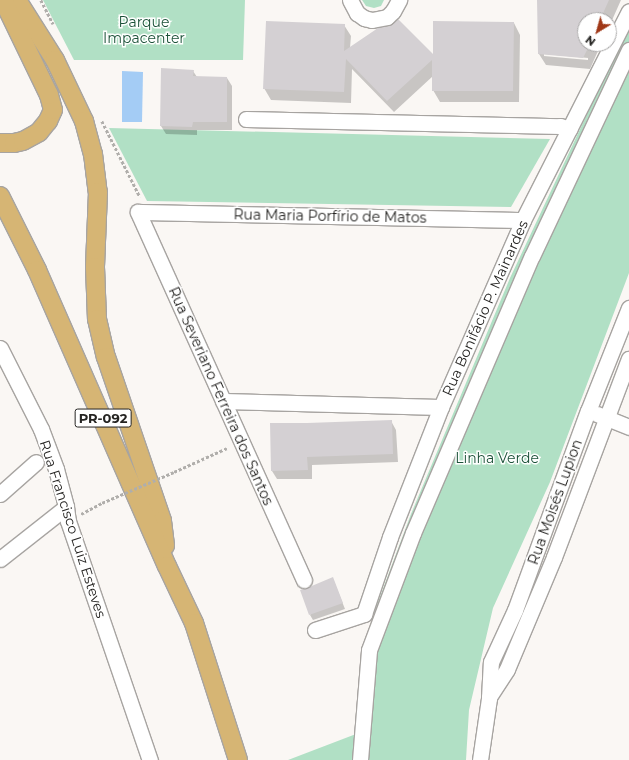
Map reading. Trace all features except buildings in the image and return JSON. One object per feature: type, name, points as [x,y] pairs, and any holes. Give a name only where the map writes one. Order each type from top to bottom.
[{"type":"main road","points":[[0,143],[14,143],[23,141],[39,132],[48,121],[53,110],[50,95],[2,0]]},
{"type":"main road","points":[[17,0],[55,60],[84,121],[93,154],[98,192],[95,267],[97,319],[106,357],[162,521],[167,566]]},
{"type":"main road","name":"PR-092","points":[[0,196],[37,270],[167,566],[194,623],[238,760]]},
{"type":"main road","points":[[0,218],[37,270]]},
{"type":"street","points":[[350,0],[357,13],[364,18],[372,20],[387,17],[393,12],[399,0]]},
{"type":"street","name":"Rua Bonifácio P. Mainardes","points":[[315,630],[364,614],[390,537],[441,407],[522,220],[570,129],[629,11]]},
{"type":"street","points":[[360,760],[369,650],[410,540],[532,256],[629,50]]},
{"type":"street","points":[[246,119],[560,126],[570,129]]},
{"type":"street","name":"Rua Maria Porfírio de Matos","points":[[138,212],[522,220]]},
{"type":"street","name":"Rua Severiano Ferreira dos Santos","points":[[138,212],[304,580]]},
{"type":"street","name":"Rua Moisés Lupion","points":[[480,760],[489,698],[491,662],[515,610],[588,411],[629,308]]},
{"type":"street","name":"Rua Francisco Luiz Esteves","points":[[0,348],[41,429],[56,469],[67,514],[145,759]]},
{"type":"street","name":"Rua Moisés Lupion","points":[[489,698],[507,670],[554,557],[629,359]]},
{"type":"street","points":[[223,401],[441,407]]},
{"type":"street","points":[[588,411],[629,427]]},
{"type":"street","points":[[0,494],[36,462]]},
{"type":"street","points":[[0,559],[67,514]]},
{"type":"street","points":[[537,551],[554,557]]},
{"type":"path","points":[[67,514],[102,503],[227,448]]},
{"type":"green space","name":"Parque Impacenter","points":[[43,0],[245,0],[243,60],[74,60]]},
{"type":"green space","points":[[362,0],[384,0],[381,6],[374,8],[366,6]]},
{"type":"green space","name":"Linha Verde","points":[[629,25],[629,273],[550,482],[493,608],[469,710],[466,760],[288,760],[356,734],[364,647],[375,610],[411,514],[510,278]]},
{"type":"green space","points":[[109,128],[550,139],[511,207],[147,201]]},
{"type":"water","points":[[122,71],[143,72],[142,122],[122,122]]}]
